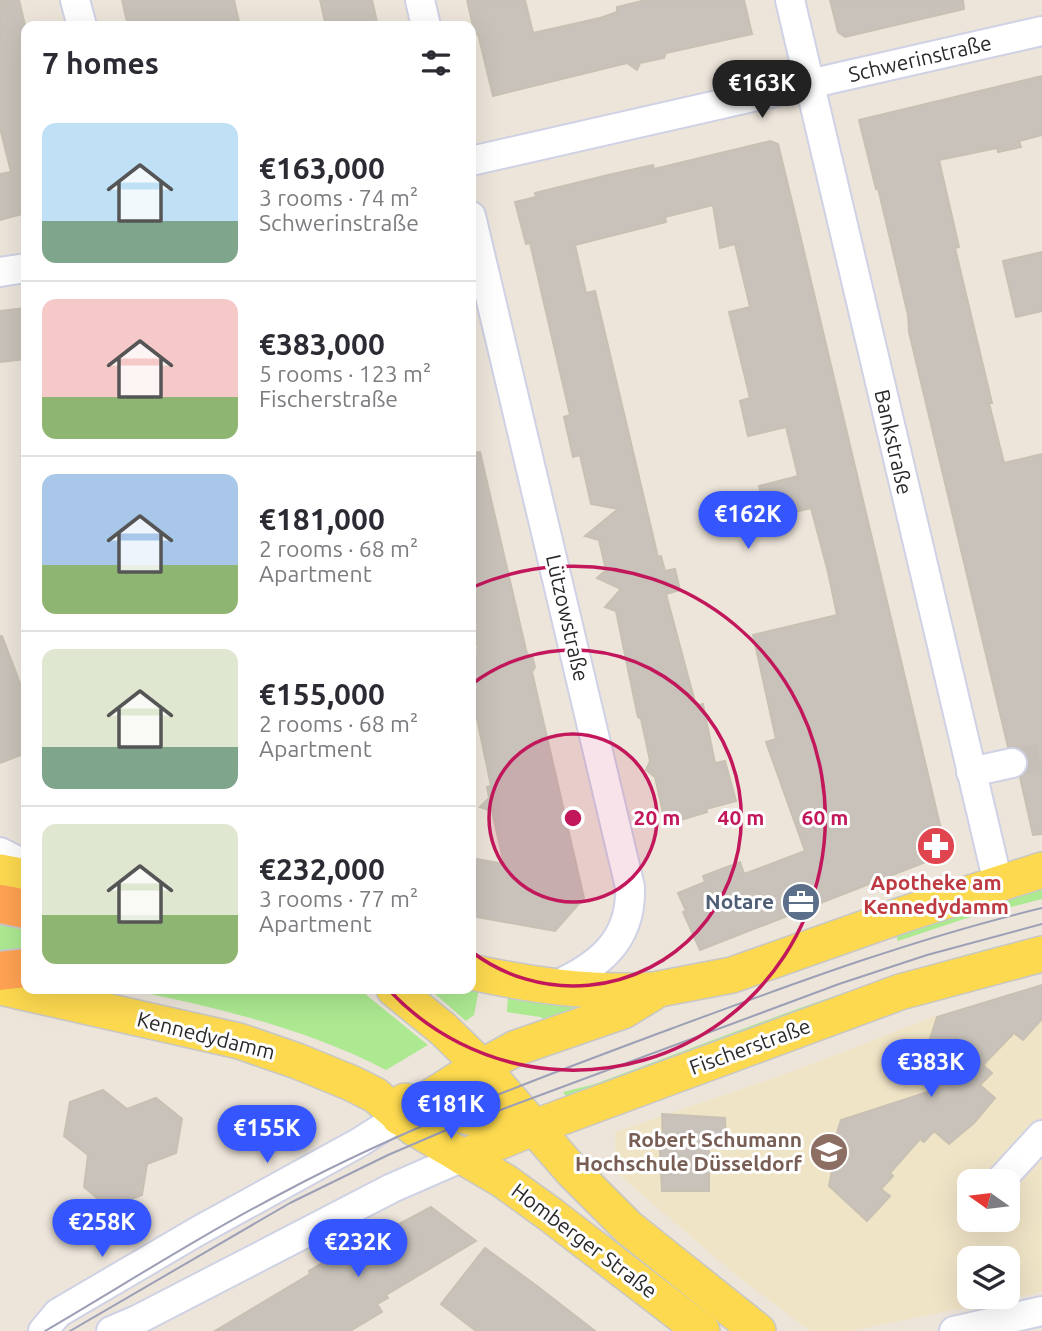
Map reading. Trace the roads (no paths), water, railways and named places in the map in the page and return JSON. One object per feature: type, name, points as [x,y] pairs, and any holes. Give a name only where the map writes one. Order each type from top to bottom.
[{"type":"highway","points":[[0,904],[21,908]]},
{"type":"highway","points":[[0,971],[21,969]]},
{"type":"main road","points":[[476,973],[552,987],[602,991],[659,989],[732,975],[1042,870]]},
{"type":"main road","points":[[0,873],[21,876]]},
{"type":"main road","name":"Fischerstraße","points":[[463,1157],[535,1127],[900,992],[1042,954]]},
{"type":"main road","name":"Kennedydamm","points":[[0,987],[21,992]]},
{"type":"main road","points":[[398,1105],[516,1048],[623,1011],[659,989]]},
{"type":"main road","name":"Kennedydamm","points":[[31,994],[239,1041],[297,1060],[398,1105]]},
{"type":"main road","points":[[400,994],[443,1029],[481,1066]]},
{"type":"main road","name":"Homberger Straße","points":[[481,1066],[572,1171],[629,1228],[758,1331]]},
{"type":"main road","points":[[398,1105],[501,1125],[535,1127]]},
{"type":"main road","name":"Homberger Straße","points":[[398,1105],[463,1157],[504,1181],[551,1214],[702,1331]]},
{"type":"street","points":[[75,0],[81,21]]},
{"type":"street","points":[[420,0],[425,21]]},
{"type":"street","name":"Bankstraße","points":[[790,0],[999,883]]},
{"type":"street","name":"Schwerinstraße","points":[[476,160],[1042,31]]},
{"type":"street","name":"Lützowstraße","points":[[476,237],[630,887],[631,902],[627,921],[622,934],[612,947],[589,967],[552,987]]},
{"type":"street","points":[[0,272],[21,269]]},
{"type":"street","points":[[971,772],[1012,763]]},
{"type":"street","points":[[0,852],[21,862]]},
{"type":"street","points":[[43,1331],[58,1313],[198,1231],[360,1142],[398,1105]]},
{"type":"street","points":[[1011,1169],[1042,1135]]},
{"type":"street","points":[[111,1331],[392,1188],[463,1157]]},
{"type":"street","points":[[954,1331],[1042,1311]]},
{"type":"tunnel","points":[[1012,763],[1042,757]]},
{"type":"tram line","points":[[45,1331],[255,1207],[428,1123],[810,978],[948,933],[1042,908]]},
{"type":"tram line","points":[[70,1331],[290,1203],[444,1131],[839,984],[927,955],[1042,924]]},
{"type":"place","name":"Apotheke am Kennedydamm","points":[[936,846]]},
{"type":"place","name":"Notare","points":[[801,902]]},
{"type":"place","name":"Robert Schumann Hochschule Düsseldorf","points":[[829,1152]]}]
